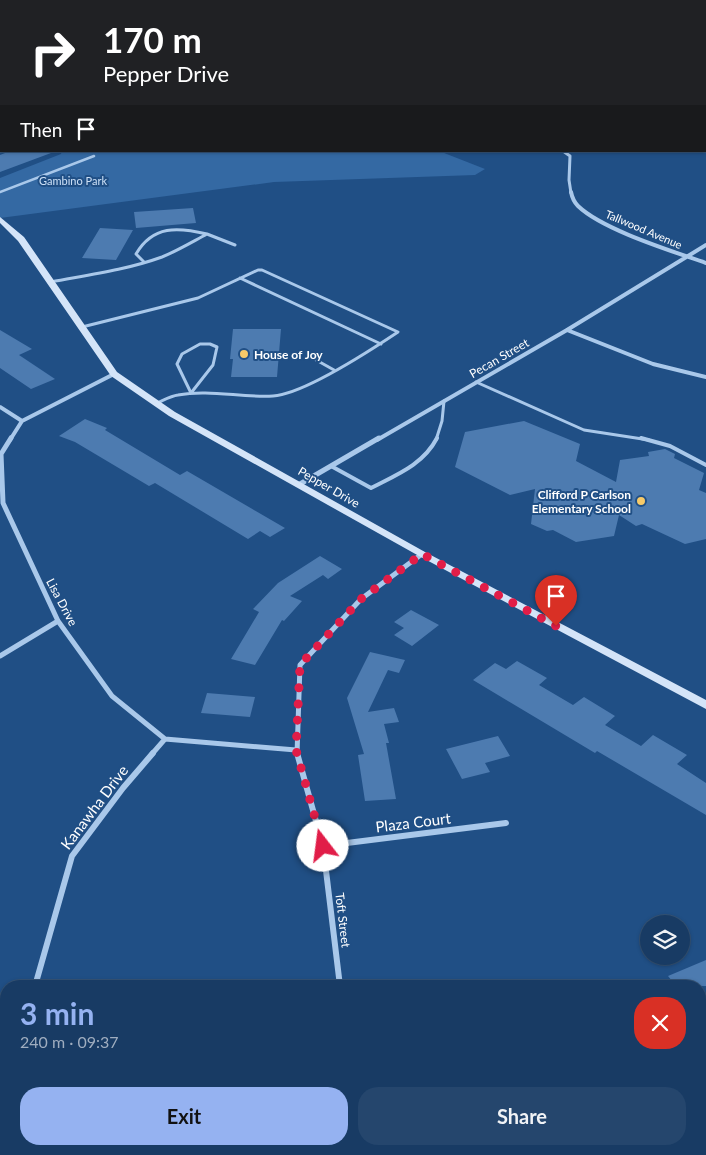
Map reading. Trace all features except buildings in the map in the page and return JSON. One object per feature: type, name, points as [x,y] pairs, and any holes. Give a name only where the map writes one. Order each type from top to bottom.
[{"type":"street","name":"Tallwood Avenue","points":[[564,152],[570,156],[568,184],[577,205],[606,224],[706,263]]},
{"type":"street","name":"Pepper Drive","points":[[0,219],[21,238],[114,374],[172,414],[422,554],[706,706]]},
{"type":"street","name":"Pecan Street","points":[[300,484],[568,330],[706,245]]},
{"type":"street","points":[[568,330],[653,364],[706,377]]},
{"type":"street","points":[[0,407],[22,421],[114,374]]},
{"type":"street","name":"Lisa Drive","points":[[22,421],[1,454],[2,503],[58,621],[112,696],[165,739]]},
{"type":"street","name":"Toft Street","points":[[339,980],[323,846],[296,750],[300,665],[361,599],[422,554]]},
{"type":"street","points":[[0,656],[58,621]]},
{"type":"street","points":[[165,739],[296,750]]},
{"type":"street","name":"Kanawha Drive","points":[[37,980],[72,856],[123,788],[165,739]]},
{"type":"street","name":"Plaza Court","points":[[323,846],[506,824]]},
{"type":"lane","points":[[0,192],[94,156]]},
{"type":"lane","points":[[144,262],[136,254],[142,243],[154,234],[181,230],[206,234],[235,245]]},
{"type":"lane","points":[[51,282],[144,262],[172,252],[206,234]]},
{"type":"lane","points":[[82,327],[183,303],[258,270],[266,271],[397,331],[397,334],[381,344],[293,392],[283,395],[246,396],[191,393],[176,395],[157,403]]},
{"type":"lane","points":[[240,278],[381,344]]},
{"type":"lane","points":[[200,344],[210,344],[217,347],[213,365],[191,393],[176,368],[178,357],[186,350],[200,344]]},
{"type":"lane","points":[[309,356],[334,370]]},
{"type":"lane","points":[[476,382],[584,430],[652,440],[670,446],[706,465]]},
{"type":"lane","points":[[331,466],[371,488],[420,461],[430,453],[436,444],[443,420],[444,401]]},
{"type":"green space","name":"Gambino Park","points":[[62,152],[442,152],[485,169],[475,175],[274,182],[0,218],[0,178],[61,154]]},
{"type":"place","name":"House of Joy","points":[[244,354]]},
{"type":"place","name":"Clifford P Carlson Elementary School","points":[[641,501]]},
{"type":"route","points":[[323,846],[296,750],[300,665],[361,599],[422,554],[556,626]]}]
